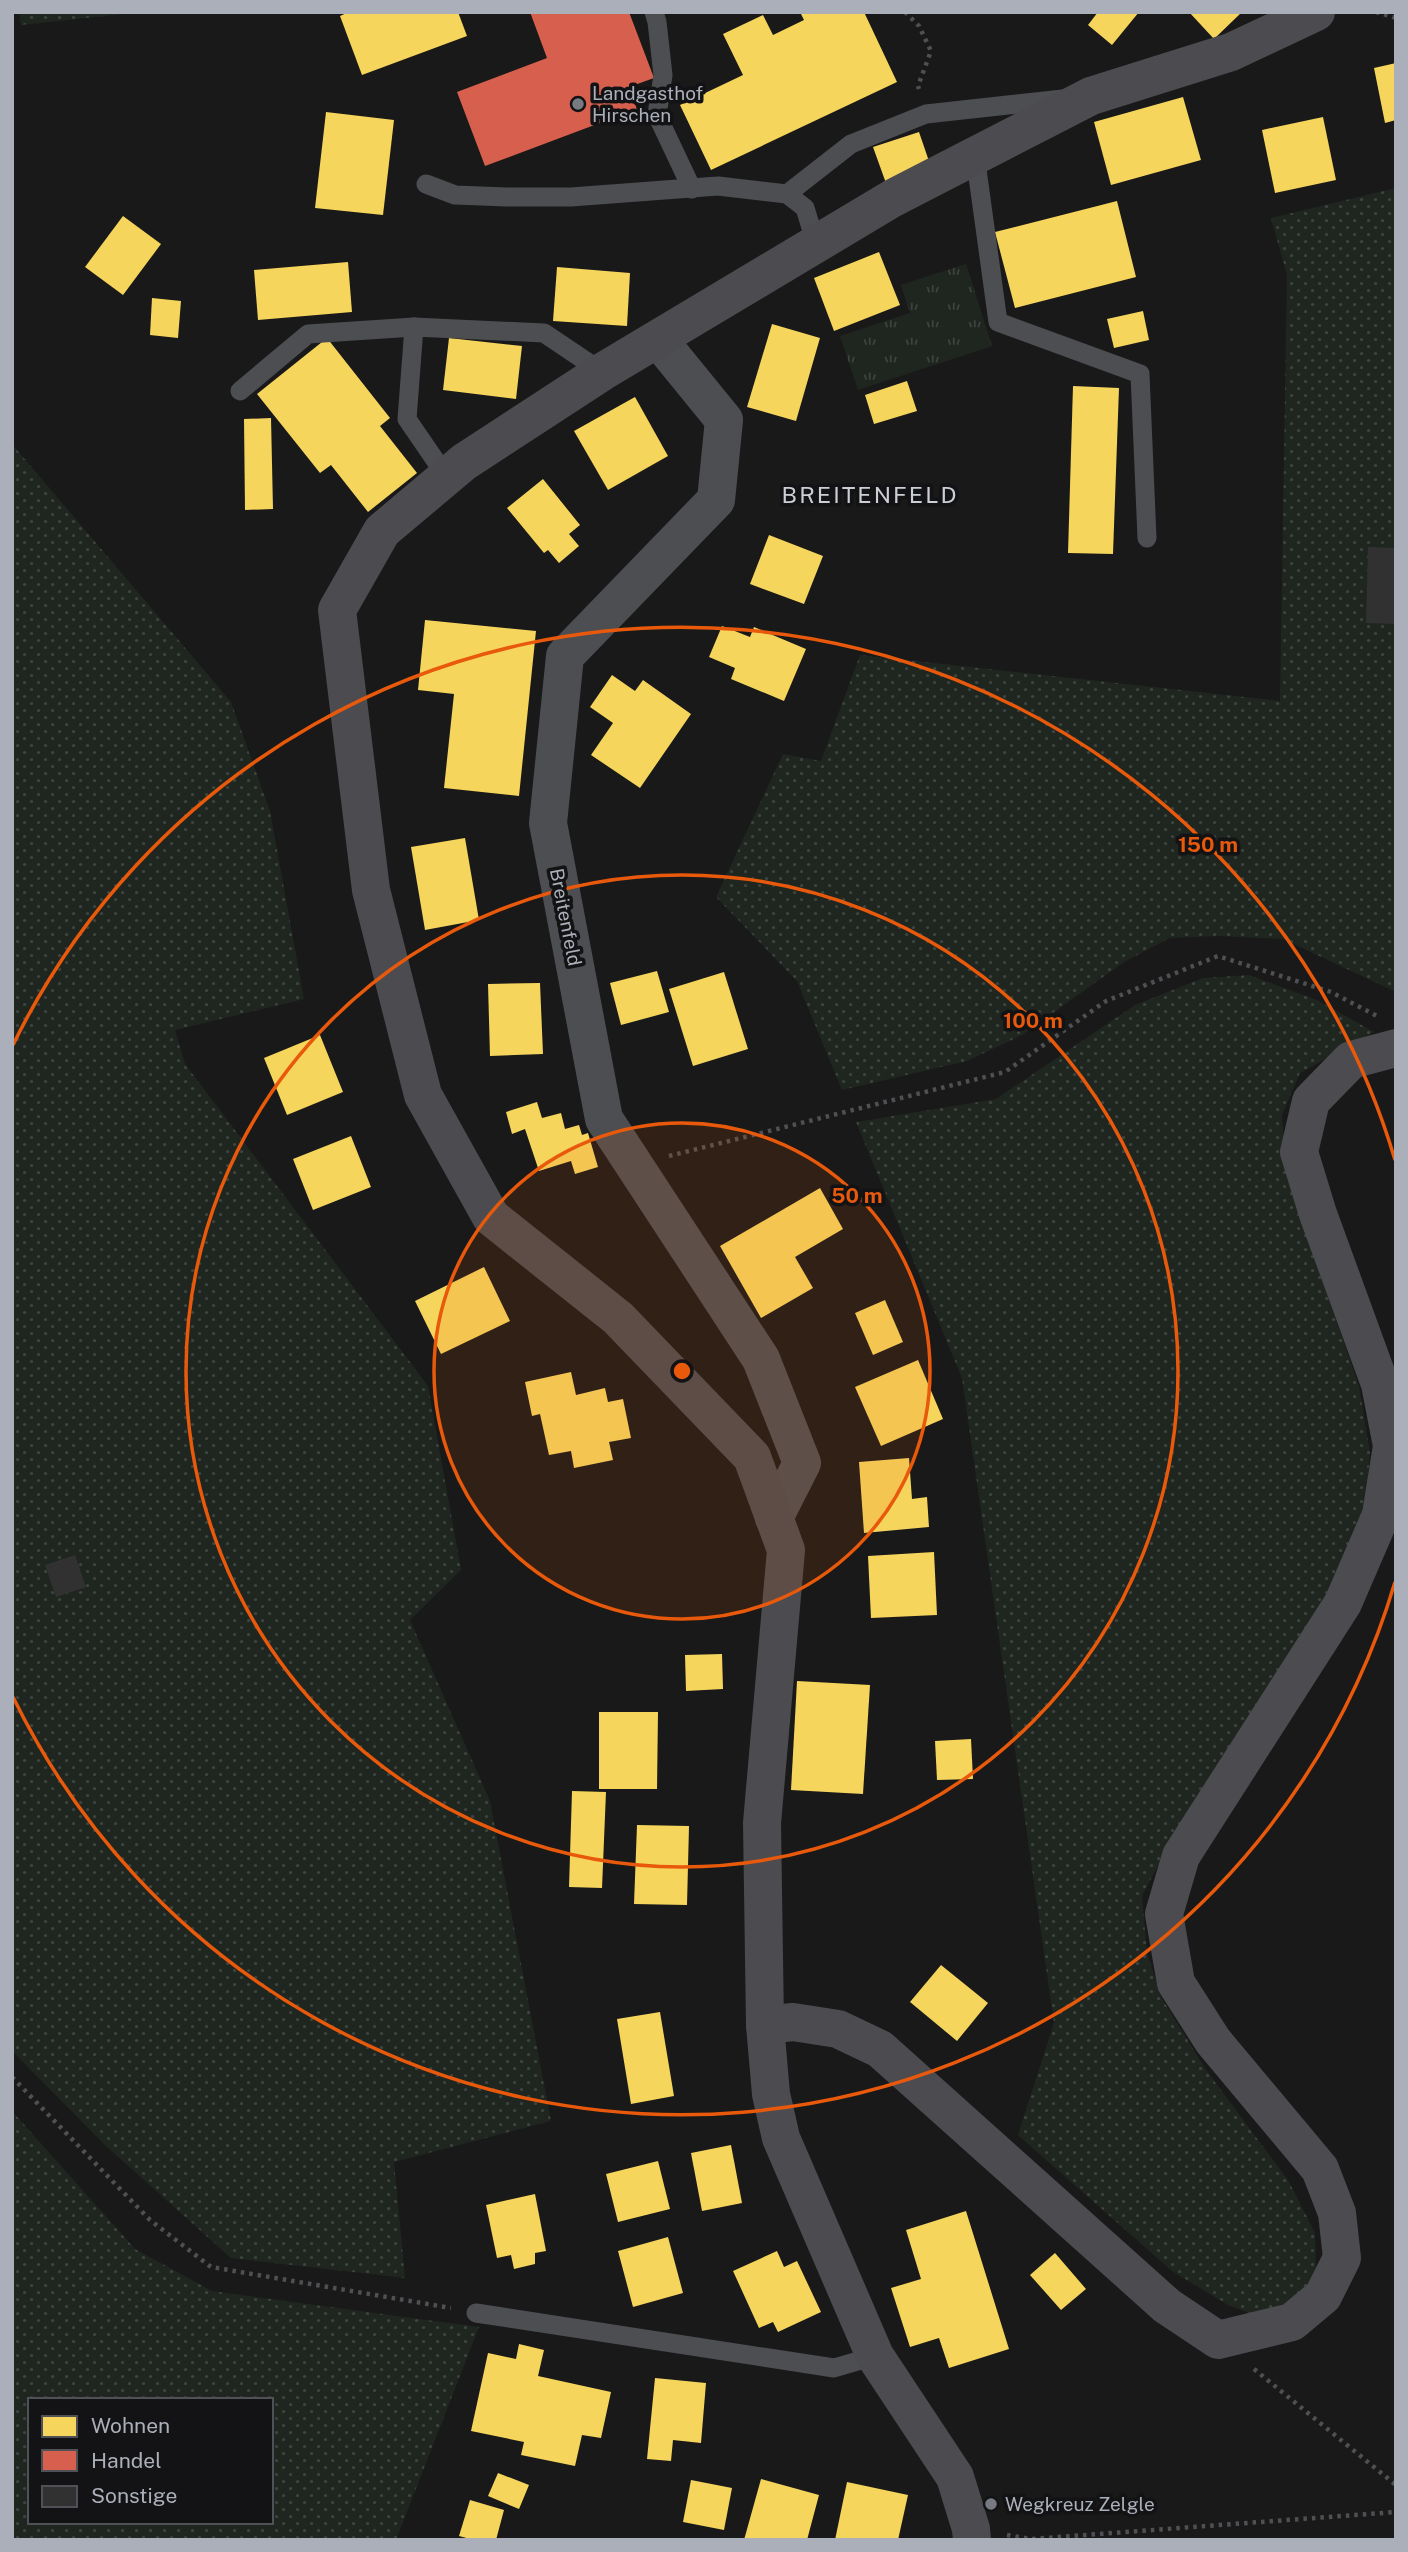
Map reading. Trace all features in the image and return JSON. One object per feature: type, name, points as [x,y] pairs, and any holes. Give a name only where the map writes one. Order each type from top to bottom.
[{"type":"street","points":[[972,2535],[955,2477],[875,2356],[782,2138],[771,2094],[765,2025],[762,1823],[786,1550],[752,1457],[618,1318],[491,1217],[423,1095],[371,890],[337,610],[382,531],[464,462],[602,372],[893,198],[1091,96],[1231,52],[1316,12]]},
{"type":"street","name":"Breitenfeld","points":[[659,339],[724,420],[716,500],[565,656],[548,822],[604,1119],[761,1359],[802,1462],[774,1518]]},
{"type":"street","points":[[765,2025],[793,2022],[838,2029],[880,2049],[1167,2306],[1218,2340],[1292,2322],[1323,2296],[1342,2258],[1337,2213],[1320,2169],[1213,2041],[1176,1983],[1164,1914],[1181,1856],[1343,1603],[1381,1515],[1392,1446],[1380,1384],[1318,1214],[1299,1152],[1311,1101],[1352,1060],[1390,1034]]},
{"type":"lane","points":[[654,12],[663,75],[657,115],[692,189]]},
{"type":"lane","points":[[787,194],[850,144],[926,114],[1091,96]]},
{"type":"lane","points":[[975,155],[998,321],[1140,374],[1147,538]]},
{"type":"lane","points":[[426,184],[455,195],[507,197],[571,197],[718,186],[787,194],[805,208],[816,244]]},
{"type":"lane","points":[[240,391],[308,334],[414,327],[544,333],[602,372]]},
{"type":"lane","points":[[414,327],[407,419],[446,476]]},
{"type":"lane","points":[[476,2313],[834,2368],[875,2356]]},
{"type":"path","points":[[905,12],[919,26],[931,51],[918,86],[926,114]]},
{"type":"path","points":[[1376,12],[1396,18]]},
{"type":"path","points":[[634,1165],[1005,1072],[1105,1001],[1219,956],[1331,992],[1390,1034]]},
{"type":"path","points":[[12,2077],[150,2220],[211,2267],[476,2313]]},
{"type":"path","points":[[1218,2340],[1396,2485]]},
{"type":"path","points":[[972,2535],[1031,2539],[1396,2512]]},
{"type":"green space","points":[[19,12],[142,12],[21,25]]},
{"type":"green space","points":[[1396,188],[1396,992],[1283,939],[1218,936],[1170,938],[1124,962],[1022,1035],[967,1061],[842,1090],[797,981],[716,897],[783,754],[821,761],[860,655],[1280,701],[1287,275],[1271,218]]},
{"type":"green space","points":[[966,264],[992,346],[858,390],[840,336],[910,313],[901,285]]},
{"type":"green space","points":[[12,444],[231,702],[270,811],[304,999],[175,1030],[185,1064],[428,1386],[461,1570],[410,1620],[490,1801],[551,2121],[394,2162],[405,2278],[231,2258],[106,2146],[12,2051]]},
{"type":"green space","points":[[1249,975],[1317,1000],[1374,1032],[1300,1073],[1282,1115],[1286,1175],[1359,1386],[1370,1453],[1366,1501],[1345,1569],[1161,1860],[1142,1896],[1147,1953],[1161,1997],[1206,2070],[1288,2180],[1315,2233],[1316,2268],[1304,2293],[1283,2307],[1252,2314],[1228,2305],[1172,2271],[1018,2135],[1054,2023],[962,1378],[856,1122],[996,1099],[1135,1005],[1203,978]]},
{"type":"green space","points":[[12,2111],[135,2249],[212,2291],[479,2327],[396,2540],[12,2540]]},
{"type":"building: Wohnen","points":[[349,12],[458,12],[467,36],[362,75],[340,16]]},
{"type":"building: Wohnen","points":[[800,12],[864,12],[897,82],[711,170],[680,105],[743,75],[723,34],[763,15],[773,35],[804,20]]},
{"type":"building: Wohnen","points":[[1098,12],[1139,12],[1112,45],[1088,25]]},
{"type":"building: Wohnen","points":[[1189,12],[1242,12],[1214,39]]},
{"type":"building: Wohnen","points":[[1396,63],[1396,120],[1385,123],[1374,68]]},
{"type":"building: Wohnen","points":[[1183,97],[1201,160],[1111,185],[1094,122]]},
{"type":"building: Wohnen","points":[[326,112],[394,120],[383,215],[315,208]]},
{"type":"building: Wohnen","points":[[1323,117],[1336,180],[1275,193],[1262,130]]},
{"type":"building: Wohnen","points":[[919,132],[932,170],[887,186],[873,147]]},
{"type":"building: Wohnen","points":[[1117,201],[1136,277],[1015,308],[995,232]]},
{"type":"building: Wohnen","points":[[123,216],[161,244],[123,295],[85,267]]},
{"type":"building: Wohnen","points":[[879,252],[900,305],[834,331],[814,278]]},
{"type":"building: Wohnen","points":[[348,262],[352,312],[258,320],[254,270]]},
{"type":"building: Wohnen","points":[[557,267],[630,273],[627,326],[553,321]]},
{"type":"building: Wohnen","points":[[152,298],[181,301],[178,338],[150,335]]},
{"type":"building: Wohnen","points":[[1143,311],[1149,340],[1114,348],[1107,319]]},
{"type":"building: Wohnen","points":[[772,324],[820,338],[796,421],[747,407]]},
{"type":"building: Wohnen","points":[[327,338],[390,418],[380,426],[417,473],[368,512],[331,465],[320,473],[257,394]]},
{"type":"building: Wohnen","points":[[449,338],[522,346],[516,399],[443,390]]},
{"type":"building: Wohnen","points":[[907,381],[917,411],[874,424],[865,395]]},
{"type":"building: Wohnen","points":[[1073,386],[1119,388],[1113,554],[1068,553]]},
{"type":"building: Wohnen","points":[[635,397],[668,456],[608,490],[574,431]]},
{"type":"building: Wohnen","points":[[271,418],[273,509],[245,510],[244,419]]},
{"type":"building: Wohnen","points":[[543,479],[580,525],[569,534],[579,546],[559,563],[548,550],[544,553],[507,508]]},
{"type":"building: Wohnen","points":[[769,535],[823,556],[804,604],[750,584]]},
{"type":"building: Wohnen","points":[[425,620],[536,631],[519,796],[444,788],[454,694],[418,690]]},
{"type":"building: Wohnen","points":[[722,626],[750,637],[754,627],[806,649],[784,701],[731,679],[735,668],[709,657]]},
{"type":"building: Wohnen","points":[[612,675],[635,691],[643,680],[691,714],[640,788],[591,755],[613,723],[590,707]]},
{"type":"building: Wohnen","points":[[465,838],[479,920],[425,930],[411,847]]},
{"type":"building: Wohnen","points":[[657,971],[669,1012],[621,1025],[610,983]]},
{"type":"building: Wohnen","points":[[724,972],[748,1049],[693,1066],[669,989]]},
{"type":"building: Wohnen","points":[[540,983],[543,1054],[490,1056],[488,984]]},
{"type":"building: Wohnen","points":[[320,1035],[343,1092],[287,1115],[264,1058]]},
{"type":"building: Wohnen","points":[[537,1102],[542,1118],[561,1113],[565,1129],[579,1125],[582,1135],[588,1133],[598,1167],[575,1174],[571,1161],[539,1171],[525,1129],[512,1134],[506,1112]]},
{"type":"building: Wohnen","points":[[351,1136],[371,1187],[313,1210],[293,1159]]},
{"type":"building: Wohnen","points":[[820,1188],[843,1229],[795,1257],[813,1288],[761,1318],[720,1246]]},
{"type":"building: Wohnen","points":[[484,1267],[510,1321],[441,1354],[415,1301]]},
{"type":"building: Wohnen","points":[[885,1300],[903,1342],[873,1355],[855,1313]]},
{"type":"building: Wohnen","points":[[918,1360],[943,1419],[881,1446],[855,1387]]},
{"type":"building: Wohnen","points":[[571,1372],[576,1395],[605,1388],[608,1402],[623,1399],[631,1438],[609,1442],[613,1460],[574,1468],[571,1451],[549,1455],[540,1414],[532,1416],[525,1382]]},
{"type":"building: Wohnen","points":[[909,1458],[912,1499],[927,1497],[929,1527],[864,1533],[859,1462]]},
{"type":"building: Wohnen","points":[[934,1552],[937,1615],[871,1618],[868,1556]]},
{"type":"building: Wohnen","points":[[722,1654],[723,1689],[686,1691],[685,1655]]},
{"type":"building: Wohnen","points":[[797,1681],[870,1685],[863,1794],[791,1790]]},
{"type":"building: Wohnen","points":[[599,1712],[658,1712],[657,1789],[599,1789]]},
{"type":"building: Wohnen","points":[[971,1739],[973,1779],[937,1780],[935,1741]]},
{"type":"building: Wohnen","points":[[572,1791],[606,1792],[602,1888],[569,1887]]},
{"type":"building: Wohnen","points":[[637,1825],[689,1826],[687,1905],[634,1904]]},
{"type":"building: Wohnen","points":[[941,1965],[988,2003],[957,2041],[910,2002]]},
{"type":"building: Wohnen","points":[[660,2012],[674,2096],[631,2104],[617,2019]]},
{"type":"building: Wohnen","points":[[731,2145],[742,2203],[702,2211],[691,2153]]},
{"type":"building: Wohnen","points":[[658,2161],[670,2209],[618,2222],[606,2174]]},
{"type":"building: Wohnen","points":[[535,2194],[546,2251],[535,2253],[535,2264],[514,2269],[511,2255],[497,2258],[486,2205]]},
{"type":"building: Wohnen","points":[[966,2211],[1009,2349],[949,2368],[939,2338],[910,2347],[891,2288],[921,2279],[906,2230]]},
{"type":"building: Wohnen","points":[[668,2237],[683,2293],[633,2307],[618,2251]]},
{"type":"building: Wohnen","points":[[777,2251],[784,2267],[797,2261],[821,2312],[778,2332],[773,2322],[759,2328],[733,2271]]},
{"type":"building: Wohnen","points":[[1055,2253],[1086,2289],[1061,2310],[1030,2275]]},
{"type":"building: Wohnen","points":[[519,2344],[544,2350],[538,2376],[611,2392],[601,2438],[582,2435],[575,2466],[521,2455],[524,2442],[471,2431],[488,2353],[516,2359]]},
{"type":"building: Wohnen","points":[[655,2378],[706,2383],[701,2443],[673,2440],[671,2461],[647,2459]]},
{"type":"building: Wohnen","points":[[498,2473],[529,2485],[519,2509],[488,2496]]},
{"type":"building: Wohnen","points":[[761,2479],[819,2495],[807,2540],[744,2540]]},
{"type":"building: Wohnen","points":[[691,2480],[732,2488],[724,2530],[683,2522]]},
{"type":"building: Wohnen","points":[[847,2482],[908,2495],[898,2540],[835,2540]]},
{"type":"building: Wohnen","points":[[470,2500],[504,2510],[496,2540],[474,2540],[459,2536]]},
{"type":"building: Handel","points":[[530,12],[629,12],[654,78],[629,87],[637,109],[485,166],[457,92],[547,58]]},
{"type":"building: Sonstige","points":[[1368,547],[1396,548],[1396,624],[1366,623]]},
{"type":"building: Sonstige","points":[[75,1555],[86,1587],[56,1597],[45,1565]]},
{"type":"place","name":"Landgasthof Hirschen","points":[[578,104]]},
{"type":"place","name":"Wegkreuz Zelgle","points":[[991,2504]]},
{"type":"district","name":"BREITENFELD","points":[[870,494]]}]
